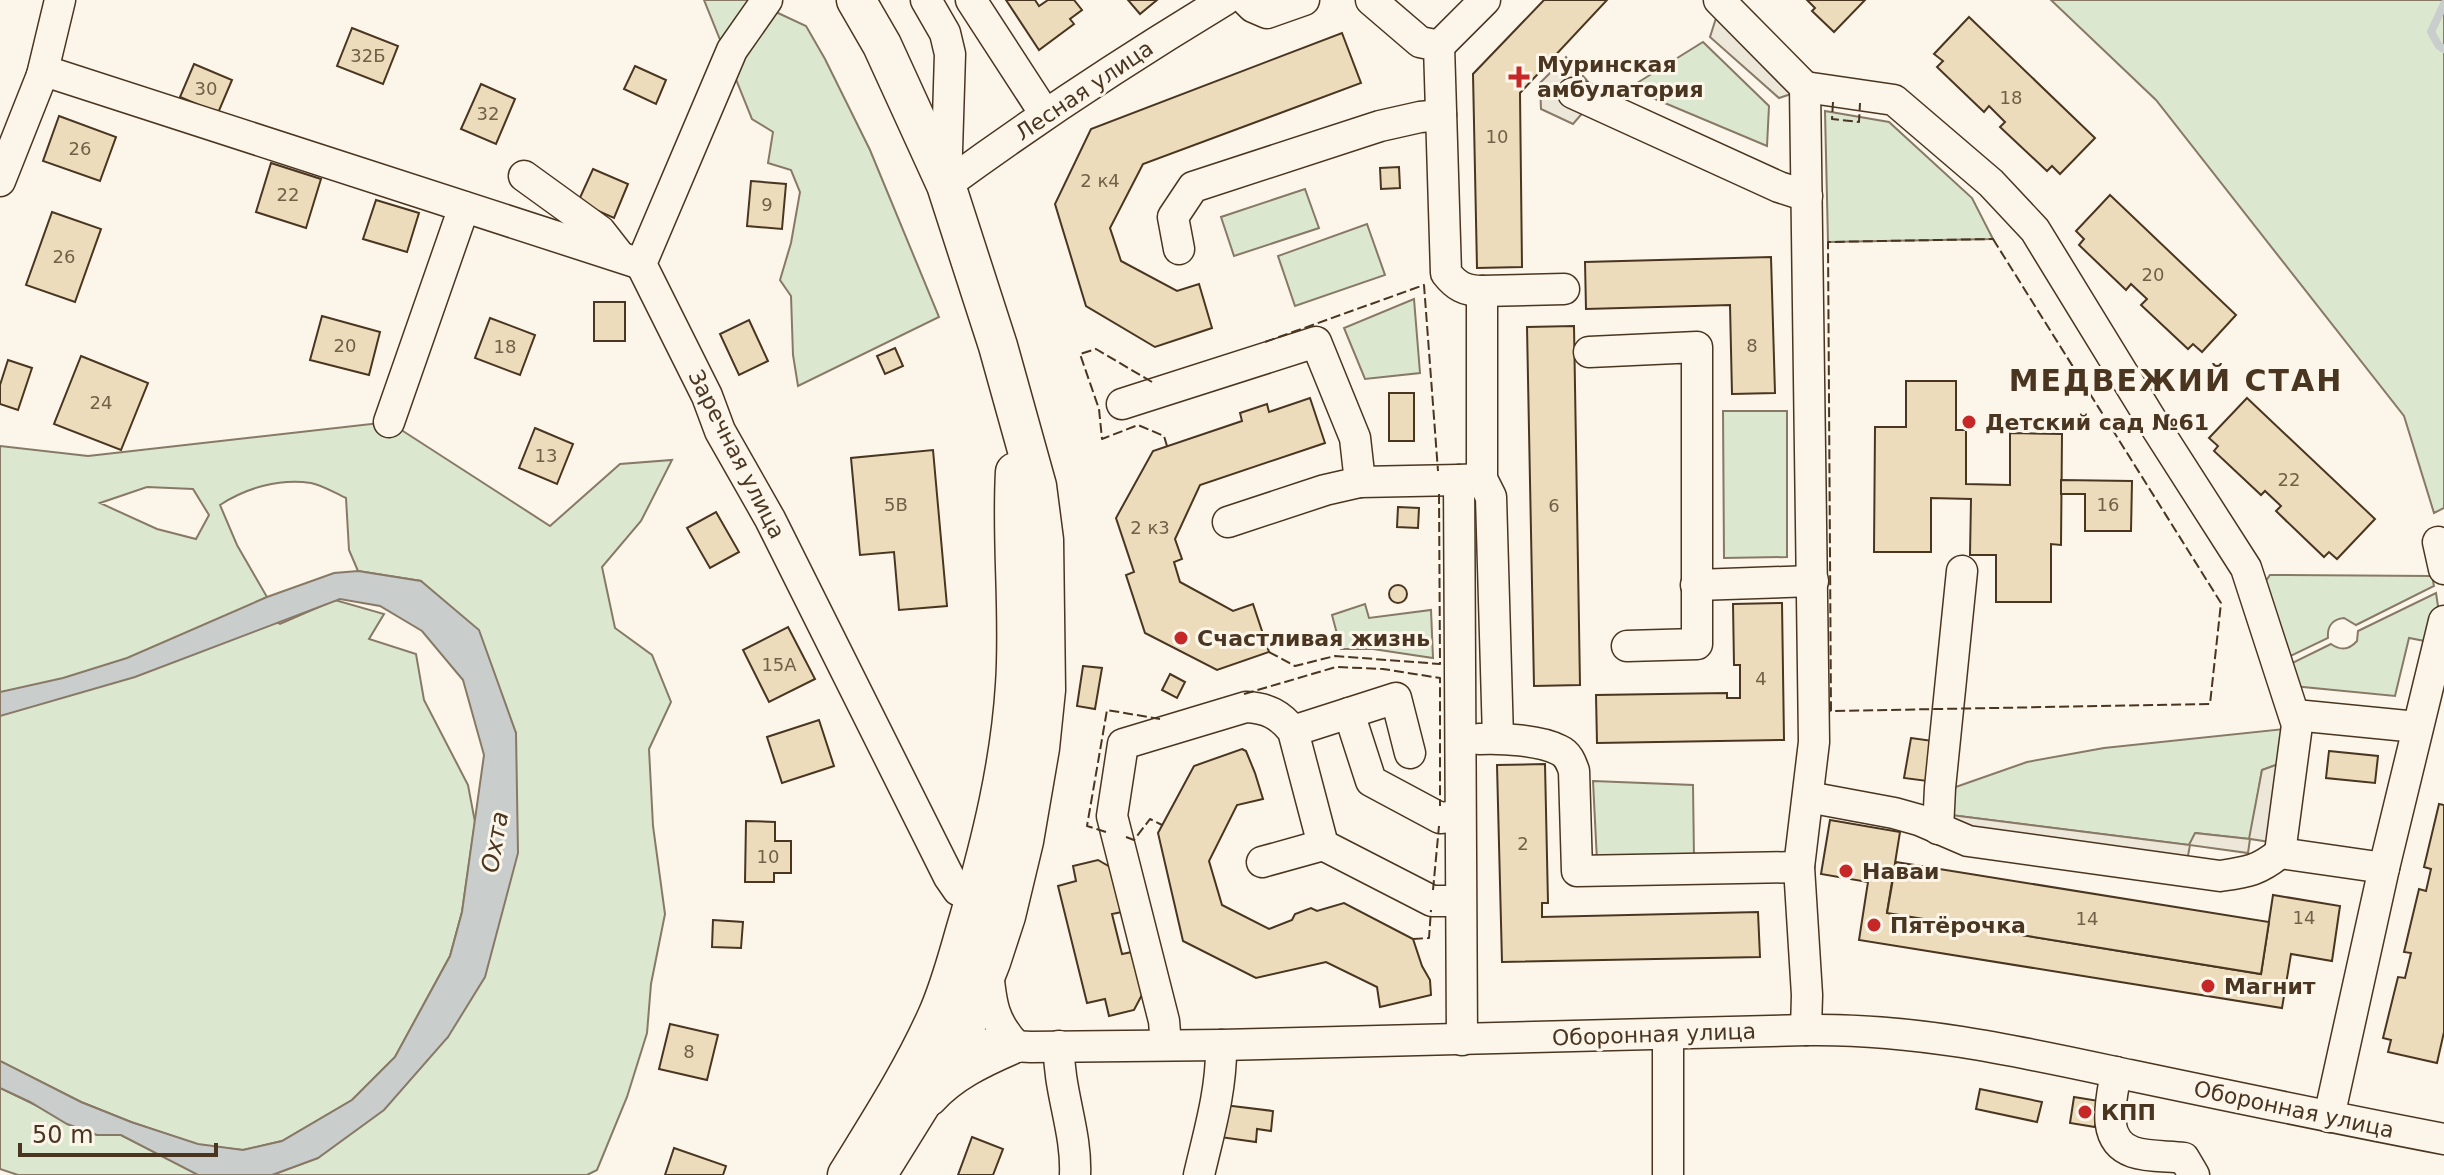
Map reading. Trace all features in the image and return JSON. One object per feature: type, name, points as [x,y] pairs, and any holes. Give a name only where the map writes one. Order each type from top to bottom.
[{"type":"main road","points":[[856,0],[882,45],[946,185],[998,346],[1037,486],[1044,540],[1046,690],[1040,748],[1024,841],[1006,916],[970,973],[938,1014],[918,1057],[877,1175]]},
{"type":"main road","points":[[847,1175],[959,1043],[970,973],[975,895],[1002,792],[1015,688],[1014,491],[1019,421]]},
{"type":"street","points":[[0,181],[42,75],[60,0]]},
{"type":"street","points":[[42,75],[48,72],[630,260],[732,50],[767,0]]},
{"type":"street","points":[[926,0],[945,33],[950,54],[946,185]]},
{"type":"street","points":[[971,0],[1045,114]]},
{"type":"street","name":"Лесная улица","points":[[946,185],[1045,114],[1225,0]]},
{"type":"street","points":[[1246,0],[1267,13],[1304,0]]},
{"type":"street","points":[[1371,0],[1420,42],[1439,46]]},
{"type":"street","points":[[1485,0],[1439,46],[1446,273],[1467,291],[1564,289]]},
{"type":"street","points":[[1719,0],[1805,87],[1894,100],[1991,183],[2035,230],[2246,568],[2297,725],[2280,853],[2263,867],[2244,873],[2220,876],[1968,841],[1894,813],[1808,797]]},
{"type":"street","points":[[1805,87],[1814,742],[1799,867],[1807,995],[1806,1030]]},
{"type":"street","points":[[1573,93],[1779,187],[1807,196]]},
{"type":"street","points":[[1179,249],[1173,217],[1193,187],[1380,126],[1441,115]]},
{"type":"street","name":"Заречная улица","points":[[524,176],[600,231],[630,260],[707,396],[720,431],[770,519],[949,877],[958,890],[975,895]]},
{"type":"street","points":[[389,422],[464,207]]},
{"type":"street","points":[[1462,1040],[1459,739],[1482,291]]},
{"type":"street","points":[[1122,404],[1316,342],[1355,438],[1360,482]]},
{"type":"street","points":[[1589,352],[1697,347],[1697,644],[1627,646]]},
{"type":"street","points":[[1228,522],[1325,490],[1360,482],[1471,479],[1491,497],[1498,738]]},
{"type":"street","points":[[1938,829],[1962,571]]},
{"type":"street","points":[[1696,585],[1813,581]]},
{"type":"street","points":[[2329,1117],[2384,868],[2444,621]]},
{"type":"street","points":[[1293,731],[1396,698],[1410,753]]},
{"type":"street","points":[[1166,1045],[1164,1021],[1112,816],[1123,744],[1246,707],[1264,708],[1282,718],[1293,731],[1323,845]]},
{"type":"street","points":[[1349,713],[1371,781],[1440,818],[1459,816]]},
{"type":"street","points":[[2295,715],[2417,727]]},
{"type":"street","points":[[1459,739],[1498,738],[1547,746],[1561,751],[1571,761],[1574,771],[1577,871],[1799,867]]},
{"type":"street","points":[[1262,862],[1323,845],[1432,901],[1460,901]]},
{"type":"street","points":[[2280,853],[2384,868]]},
{"type":"street","points":[[899,1117],[980,1064],[1017,1047],[1004,1033],[991,1005],[970,973]]},
{"type":"street","name":"Оборонная улица","points":[[959,1043],[1017,1047],[1221,1045],[1806,1030],[1891,1031],[1981,1044],[2444,1139]]},
{"type":"street","points":[[1668,1034],[1668,1175]]},
{"type":"street","points":[[1199,1175],[1218,1092],[1221,1045]]},
{"type":"street","points":[[1059,1046],[1059,1068],[1076,1152],[1075,1175]]},
{"type":"street","points":[[2116,1072],[2111,1129],[2133,1163],[2184,1158],[2194,1175]]},
{"type":"green space","points":[[704,0],[762,0],[763,6],[806,26],[870,150],[939,317],[798,386],[793,355],[791,296],[780,280],[791,243],[800,192],[791,170],[768,163],[773,132],[752,119]]},
{"type":"green space","points":[[2051,0],[2444,0],[2444,508],[2434,513],[2404,416],[2156,100]]},
{"type":"green space","points":[[1703,42],[1769,106],[1767,146],[1629,88]]},
{"type":"green space","points":[[1825,111],[1889,122],[1972,198],[1993,239],[1828,242]]},
{"type":"green space","points":[[1305,189],[1319,228],[1234,256],[1221,217]]},
{"type":"green space","points":[[1367,224],[1385,275],[1295,306],[1278,256]]},
{"type":"green space","points":[[1414,299],[1420,373],[1365,379],[1344,328]]},
{"type":"green space","points":[[1723,411],[1787,411],[1787,557],[1724,558]]},
{"type":"green space","points":[[389,422],[550,526],[620,464],[672,460],[641,521],[602,567],[615,628],[652,655],[671,702],[649,749],[653,826],[665,914],[651,984],[647,1033],[627,1097],[597,1170],[587,1175],[272,1175],[318,1158],[448,1037],[516,733],[421,581],[358,571],[349,550],[346,498],[311,483],[287,482],[264,486],[220,505],[237,545],[267,597],[236,613],[267,617],[280,624],[335,600],[384,614],[369,639],[416,654],[424,700],[468,785],[475,822],[462,912],[450,956],[395,1057],[352,1100],[282,1141],[243,1150],[198,1145],[81,1102],[0,1061],[0,446],[88,456]],"holes":[[[147,487],[193,489],[209,515],[196,539],[157,529],[100,503]]]},
{"type":"green space","points":[[2270,575],[2432,576],[2434,586],[2356,625],[2344,618],[2337,620],[2330,627],[2328,638],[2284,659],[2263,585]]},
{"type":"green space","points":[[2436,593],[2438,606],[2430,642],[2409,638],[2395,696],[2293,686],[2286,666],[2331,644],[2348,648],[2357,641],[2358,631]]},
{"type":"green space","points":[[1365,604],[1369,618],[1431,610],[1433,658],[1373,649],[1341,649],[1332,615]]},
{"type":"green space","points":[[2284,729],[2284,762],[2262,770],[2250,839],[2196,833],[2189,845],[1951,815],[1950,789],[2027,762],[2104,748]]},
{"type":"green space","points":[[1593,781],[1693,785],[1694,858],[1597,861]]},
{"type":"green space","points":[[0,1088],[97,1135],[121,1135],[198,1174],[213,1175],[18,1175],[0,1169]]},
{"type":"shaded area","points":[[1717,15],[1800,91],[1779,98],[1710,37]]},
{"type":"shaded area","points":[[1566,57],[1599,94],[1573,124],[1541,109],[1540,83]]},
{"type":"shaded area","points":[[2284,762],[2270,842],[2250,839],[2248,853],[2190,845],[2187,861],[1949,830],[1951,815],[2189,845],[2195,833],[2249,839],[2262,770]]},
{"type":"water","name":"Охта","points":[[358,571],[421,581],[479,630],[516,733],[518,853],[485,977],[448,1037],[384,1110],[318,1158],[272,1175],[198,1175],[121,1135],[97,1135],[67,1124],[0,1088],[0,1061],[81,1102],[131,1122],[198,1144],[243,1150],[282,1141],[352,1100],[395,1057],[450,956],[462,912],[484,755],[463,680],[422,631],[380,606],[340,599],[135,677],[0,716],[0,692],[63,678],[127,658],[267,597],[334,573]]},
{"type":"building","points":[[1006,0],[1035,0],[1039,6],[1048,0],[1074,0],[1082,10],[1070,19],[1074,24],[1039,50]]},
{"type":"building","points":[[1128,0],[1157,0],[1140,14]]},
{"type":"building","points":[[1544,0],[1607,0],[1520,93],[1522,267],[1477,268],[1473,74]]},
{"type":"building","points":[[1807,0],[1865,0],[1834,32],[1812,11],[1815,8]]},
{"type":"building","points":[[1969,17],[2095,138],[2060,174],[2052,166],[2047,171],[2000,127],[2005,122],[1989,106],[1984,112],[1937,67],[1943,61],[1934,54]]},
{"type":"building","points":[[352,28],[398,46],[383,84],[337,66]]},
{"type":"building","points":[[1342,33],[1361,83],[1143,164],[1110,228],[1121,261],[1177,291],[1199,284],[1212,328],[1155,347],[1086,306],[1055,204],[1091,129]]},
{"type":"building","points":[[194,64],[232,80],[218,113],[180,97]]},
{"type":"building","points":[[635,66],[666,80],[656,104],[624,89]]},
{"type":"building","points":[[481,84],[515,99],[496,144],[461,129]]},
{"type":"building","points":[[59,116],[116,137],[100,181],[43,161]]},
{"type":"building","points":[[271,163],[321,179],[306,228],[256,212]]},
{"type":"building","points":[[1399,167],[1400,188],[1381,189],[1380,168]]},
{"type":"building","points":[[593,169],[628,184],[614,218],[578,202]]},
{"type":"building","points":[[751,181],[786,184],[782,229],[747,226]]},
{"type":"building","points":[[2110,195],[2236,315],[2202,352],[2193,344],[2188,349],[2141,305],[2147,299],[2131,284],[2126,290],[2079,245],[2084,239],[2076,231]]},
{"type":"building","points":[[376,200],[419,213],[407,252],[363,239]]},
{"type":"building","points":[[52,212],[101,229],[75,302],[26,285]]},
{"type":"building","points":[[1771,257],[1775,393],[1732,394],[1730,305],[1586,309],[1585,262]]},
{"type":"building","points":[[594,302],[625,302],[625,341],[594,341]]},
{"type":"building","points":[[322,316],[380,332],[369,375],[310,360]]},
{"type":"building","points":[[490,318],[535,335],[520,375],[475,358]]},
{"type":"building","points":[[749,320],[768,361],[739,375],[720,334]]},
{"type":"building","points":[[1574,326],[1580,685],[1534,686],[1527,327]]},
{"type":"building","points":[[895,348],[903,366],[885,374],[877,356]]},
{"type":"building","points":[[81,356],[148,383],[121,450],[54,424]]},
{"type":"building","points":[[8,360],[32,368],[18,410],[0,404],[0,385]]},
{"type":"building","points":[[1906,381],[1956,381],[1956,430],[1966,430],[1966,484],[2010,485],[2010,433],[2062,434],[2061,545],[2051,544],[2051,602],[1996,602],[1996,555],[1970,555],[1971,499],[1931,498],[1931,552],[1874,552],[1875,427],[1906,427]]},
{"type":"building","points":[[1389,393],[1414,393],[1414,441],[1389,441]]},
{"type":"building","points":[[1310,398],[1325,443],[1200,485],[1175,539],[1182,559],[1174,562],[1180,582],[1233,611],[1253,604],[1269,652],[1217,670],[1145,633],[1126,575],[1134,572],[1116,518],[1153,451],[1242,421],[1240,413],[1267,404],[1269,412]]},
{"type":"building","points":[[2247,398],[2375,519],[2337,559],[2329,552],[2324,557],[2276,511],[2281,506],[2265,491],[2261,495],[2214,451],[2218,446],[2209,438]]},
{"type":"building","points":[[535,428],[573,444],[557,484],[519,468]]},
{"type":"building","points":[[933,450],[947,606],[899,610],[894,552],[860,555],[851,458]]},
{"type":"building","points":[[2061,480],[2132,481],[2131,531],[2085,531],[2085,494],[2061,494]]},
{"type":"building","points":[[1398,507],[1419,508],[1418,528],[1397,527]]},
{"type":"building","points":[[716,512],[739,552],[710,568],[687,528]]},
{"type":"building","points":[[1394,585],[1402,585],[1407,594],[1405,601],[1394,603],[1389,598],[1389,590]]},
{"type":"building","points":[[1782,603],[1784,740],[1597,743],[1596,695],[1727,693],[1727,698],[1740,698],[1740,665],[1734,665],[1733,604]]},
{"type":"building","points":[[788,627],[815,679],[769,702],[743,650]]},
{"type":"building","points":[[1083,666],[1102,668],[1095,709],[1077,706]]},
{"type":"building","points":[[1170,674],[1185,682],[1177,698],[1162,690]]},
{"type":"building","points":[[819,720],[834,766],[782,783],[767,737]]},
{"type":"building","points":[[1911,738],[1933,741],[1927,781],[1904,778]]},
{"type":"building","points":[[1242,749],[1246,751],[1263,799],[1237,805],[1209,861],[1222,905],[1269,929],[1311,908],[1317,911],[1344,903],[1413,939],[1430,980],[1431,995],[1380,1007],[1377,987],[1326,962],[1256,978],[1183,941],[1158,833],[1194,766]]},
{"type":"building","points":[[2329,751],[2378,756],[2375,783],[2326,778]]},
{"type":"building","points":[[1545,764],[1548,903],[1542,903],[1542,917],[1758,912],[1760,957],[1502,962],[1497,765]]},
{"type":"building","points":[[2439,804],[2444,805],[2444,1032],[2437,1063],[2388,1052],[2391,1040],[2383,1038],[2398,977],[2405,978],[2411,953],[2404,952],[2419,889],[2426,891],[2431,869],[2424,867]]},
{"type":"building","points":[[1830,820],[1900,832],[1887,913],[2261,974],[2273,895],[2340,906],[2332,961],[2291,954],[2282,1008],[1859,940],[1868,882],[1821,874]]},
{"type":"building","points":[[746,821],[775,822],[775,841],[791,841],[791,873],[774,873],[774,882],[745,882]]},
{"type":"building","points":[[1098,860],[1117,871],[1127,911],[1112,914],[1122,954],[1137,951],[1145,989],[1134,1010],[1109,1016],[1105,999],[1087,1003],[1058,886],[1076,881],[1073,866]]},
{"type":"building","points":[[1896,862],[2269,922],[2261,974],[1887,913]]},
{"type":"building","points":[[713,920],[743,922],[741,948],[712,947]]},
{"type":"building","points":[[670,1024],[718,1035],[707,1080],[659,1069]]},
{"type":"building","points":[[1980,1089],[2042,1102],[2037,1122],[1976,1109]]},
{"type":"building","name":"КПП","points":[[2074,1097],[2099,1101],[2095,1127],[2070,1123]]},
{"type":"building","points":[[1224,1105],[1273,1111],[1271,1131],[1257,1129],[1256,1142],[1220,1137]]},
{"type":"building","points":[[972,1137],[1003,1149],[993,1175],[958,1175]]},
{"type":"building","points":[[674,1148],[726,1166],[723,1175],[665,1175]]},
{"type":"waterway","points":[[2444,4],[2431,32],[2444,49]]},
{"type":"fence","points":[[1833,102],[1832,119],[1859,122],[1860,103]]},
{"type":"fence","points":[[1993,239],[2221,603],[2210,704],[1831,711],[1828,242],[1993,239]]},
{"type":"fence","points":[[1265,342],[1424,285],[1438,471]]},
{"type":"fence","points":[[1152,382],[1096,349],[1080,354],[1099,409],[1102,439],[1138,425],[1164,436],[1167,446]]},
{"type":"fence","points":[[1269,652],[1295,666],[1335,656],[1440,664],[1439,491]]},
{"type":"fence","points":[[1244,694],[1336,667],[1383,669],[1440,678],[1440,806]]},
{"type":"fence","points":[[1106,832],[1087,826],[1107,710],[1160,719]]},
{"type":"fence","points":[[1126,837],[1134,840],[1150,819],[1162,825]]},
{"type":"fence","points":[[1433,890],[1439,826]]},
{"type":"fence","points":[[1413,939],[1429,938],[1431,910]]},
{"type":"place","name":"Муринская амбулатория","points":[[1519,77]]},
{"type":"place","name":"Детский сад №61","points":[[1969,422]]},
{"type":"place","name":"Счастливая жизнь","points":[[1181,638]]},
{"type":"place","name":"Наваи","points":[[1846,871]]},
{"type":"place","name":"Пятёрочка","points":[[1874,925]]},
{"type":"place","name":"Магнит","points":[[2208,986]]},
{"type":"place","name":"КПП","points":[[2085,1112]]},
{"type":"district","name":"МЕДВЕЖИЙ СТАН","points":[[2176,381]]}]
